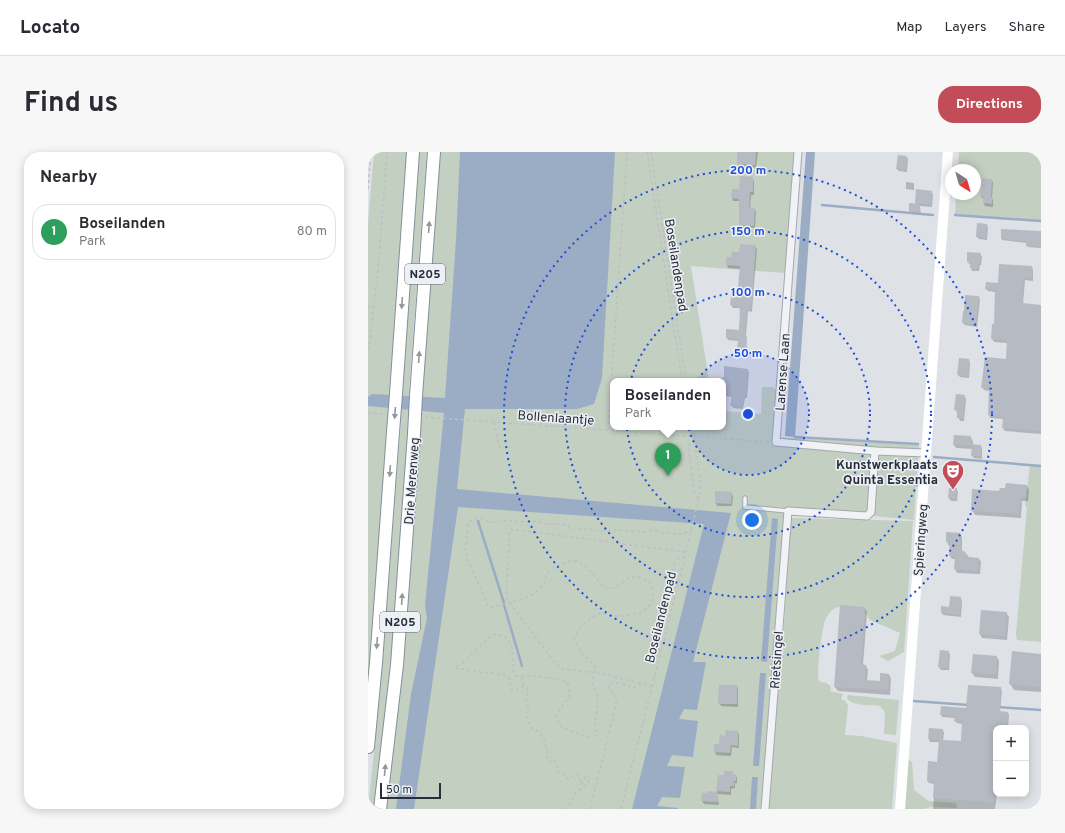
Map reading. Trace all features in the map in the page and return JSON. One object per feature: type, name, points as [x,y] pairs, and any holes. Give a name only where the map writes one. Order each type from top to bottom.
[{"type":"highway","name":"Drie Merenweg","points":[[368,747],[377,648],[413,152]]},
{"type":"highway","name":"Drie Merenweg","points":[[380,809],[397,665],[434,152]]},
{"type":"street","name":"Larense Laan","points":[[776,442],[798,152]]},
{"type":"street","name":"Spieringweg","points":[[900,809],[948,152]]},
{"type":"street","points":[[776,442],[875,451],[926,453]]},
{"type":"street","points":[[788,511],[867,516],[871,512],[875,451]]},
{"type":"street","name":"Rietsingel","points":[[765,809],[788,511]]},
{"type":"lane","points":[[745,498],[745,507],[788,511]]},
{"type":"path","points":[[368,189],[371,152]]},
{"type":"path","points":[[368,350],[379,259],[387,152]]},
{"type":"path","points":[[612,378],[627,152]]},
{"type":"path","points":[[647,152],[682,378]]},
{"type":"path","name":"Boseilandenpad","points":[[651,152],[686,378]]},
{"type":"path","points":[[368,306],[374,307]]},
{"type":"path","points":[[608,430],[610,401]]},
{"type":"path","name":"Bollenlaantje","points":[[441,418],[694,438],[776,442]]},
{"type":"path","points":[[494,422],[501,452]]},
{"type":"path","name":"Boseilandenpad","points":[[622,809],[701,488],[693,430]]},
{"type":"path","points":[[694,438],[688,446],[694,492],[699,498]]},
{"type":"path","points":[[524,686],[516,690],[512,690],[509,678],[505,675],[455,668],[462,664],[488,638],[495,634],[503,635],[513,649],[512,666],[514,674],[518,677],[525,675],[559,679],[567,682],[570,688],[570,696],[557,714],[556,718],[561,727],[591,738],[596,736],[595,721],[597,702],[592,682],[596,667],[582,654],[574,638],[575,635],[585,622],[596,615],[626,616],[643,612],[651,604],[653,594],[652,586],[648,581],[639,577],[631,576],[614,588],[607,588],[601,584],[588,568],[577,561],[568,561],[550,569],[546,576],[545,582],[537,592],[519,600],[488,607],[465,552],[468,525],[473,518],[480,518],[489,522],[508,520],[517,522],[537,521],[546,524],[566,524],[573,530],[583,528],[600,531],[619,530],[644,532],[652,530],[664,533],[682,534],[691,530]]},
{"type":"path","points":[[652,686],[608,675],[560,669],[509,602],[507,597],[510,529],[686,552]]},
{"type":"path","points":[[661,651],[654,644],[660,614],[674,565],[677,560],[685,557]]},
{"type":"path","points":[[525,675],[522,678],[522,684],[527,687],[528,691],[526,699],[529,708],[527,715],[528,721],[532,729],[542,735],[548,761],[550,762],[554,760],[558,764],[557,770],[564,774],[567,778],[578,774],[581,784],[588,774],[589,776],[588,784],[576,792],[570,804],[564,809]]},
{"type":"path","points":[[590,809],[617,700],[608,685],[612,683],[628,685],[632,688],[643,684]]},
{"type":"green space","points":[[374,152],[427,152],[409,390],[421,391],[434,152],[794,152],[785,273],[691,266],[709,378],[610,378],[610,430],[726,430],[726,411],[761,414],[762,387],[773,387],[776,391],[773,437],[919,445],[914,520],[791,508],[764,809],[381,809],[398,602],[377,809],[368,809],[381,684],[401,421],[390,419],[368,697],[368,223]]},
{"type":"green space","points":[[959,152],[1041,152],[1041,222],[955,215],[956,200],[981,200],[981,164],[958,164]]},
{"type":"green space","points":[[1030,465],[1041,466],[1041,642],[1017,640],[1016,635],[1027,507],[1025,506]]},
{"type":"green space","points":[[791,518],[913,521],[904,652],[888,661],[879,656],[895,651],[900,633],[870,620],[862,608],[843,606],[832,610],[826,618],[822,632],[819,661],[819,681],[829,685],[831,688],[830,691],[843,694],[841,700],[844,700],[848,705],[845,734],[897,743],[892,809],[769,809],[777,694],[780,688]]},
{"type":"green space","points":[[848,695],[899,700],[896,735],[884,734],[885,712],[880,706],[862,705],[849,701],[847,698]]},
{"type":"green space","points":[[908,759],[912,762],[914,790],[928,801],[956,803],[957,808],[931,807],[923,809],[905,809]]},
{"type":"water","points":[[460,152],[615,152],[602,378],[594,404],[577,409],[465,409],[457,489],[731,513],[693,662],[706,662],[697,710],[684,709],[679,719],[698,721],[693,757],[672,755],[667,766],[685,767],[680,798],[662,797],[657,806],[678,809],[632,809],[704,524],[458,507],[414,809],[396,809],[411,694],[427,618],[425,605],[444,413],[368,406],[368,397],[372,394],[445,398],[456,240]]},
{"type":"water","points":[[806,152],[815,152],[795,437],[785,436]]},
{"type":"water","points":[[772,518],[778,519],[767,662],[761,661]]},
{"type":"water","points":[[760,673],[766,673],[759,766],[753,766]]},
{"type":"water","points":[[752,777],[758,777],[756,809],[750,809]]},
{"type":"building","points":[[737,152],[756,152],[755,165],[737,164]]},
{"type":"building","points":[[898,155],[907,156],[906,170],[896,169]]},
{"type":"building","points":[[740,176],[753,177],[753,192],[750,192],[749,207],[755,208],[754,226],[739,225],[739,199],[731,198],[732,189],[739,189]]},
{"type":"building","points":[[982,178],[992,179],[992,204],[983,203],[981,187]]},
{"type":"building","points":[[916,189],[932,191],[931,205],[915,203]]},
{"type":"building","points":[[909,203],[920,204],[920,212],[909,212]]},
{"type":"building","points":[[977,223],[987,224],[986,238],[976,237]]},
{"type":"building","points":[[1001,229],[1041,231],[1041,247],[1026,246],[1026,242],[1001,239]]},
{"type":"building","points":[[740,244],[756,245],[751,309],[747,309],[745,332],[747,339],[746,351],[737,351],[738,339],[726,338],[726,329],[739,330],[740,308],[730,305],[731,296],[737,297],[740,266],[726,265],[726,257],[731,257],[732,252],[739,252]]},
{"type":"building","points":[[967,252],[981,253],[978,269],[970,268],[970,262],[967,262]]},
{"type":"building","points":[[999,264],[1032,266],[1032,278],[1024,278],[1022,303],[1041,305],[1041,431],[1002,428],[1003,417],[988,415],[989,388],[981,388],[985,357],[1006,359],[1007,340],[991,339],[992,324],[994,324],[995,290],[985,289],[986,282],[998,283]]},
{"type":"building","points":[[965,295],[979,296],[976,324],[962,323]]},
{"type":"building","points":[[959,358],[969,359],[968,376],[957,375]]},
{"type":"building","points":[[724,366],[748,369],[746,396],[744,396],[742,407],[730,406],[732,395],[726,394],[726,378],[723,378]]},
{"type":"building","points":[[956,394],[965,395],[963,419],[957,418],[957,411],[954,410]]},
{"type":"building","points":[[954,435],[971,436],[972,446],[953,445]]},
{"type":"building","points":[[972,444],[981,445],[981,456],[971,456]]},
{"type":"building","points":[[1006,483],[1027,485],[1026,497],[1021,497],[1019,514],[971,511],[972,489],[999,491],[1000,488],[1005,488]]},
{"type":"building","name":"Kunstwerkplaats Quinta Essentia","points":[[949,488],[957,488],[956,499],[948,498]]},
{"type":"building","points":[[715,491],[732,492],[731,504],[715,503]]},
{"type":"building","points":[[946,532],[960,533],[961,551],[964,551],[969,557],[979,558],[978,571],[954,569],[955,556],[949,556],[950,542],[946,542]]},
{"type":"building","points":[[950,596],[961,597],[960,615],[941,613],[941,606],[949,607]]},
{"type":"building","points":[[840,605],[865,607],[861,664],[866,665],[865,680],[880,681],[880,673],[889,674],[888,690],[834,687]]},
{"type":"building","points":[[981,610],[1007,612],[1005,636],[979,634]]},
{"type":"building","points":[[940,650],[949,651],[948,668],[938,667]]},
{"type":"building","points":[[1012,651],[1041,654],[1041,687],[1009,684]]},
{"type":"building","points":[[973,654],[997,656],[996,675],[971,673]]},
{"type":"building","points":[[719,685],[737,685],[737,704],[718,704]]},
{"type":"building","points":[[968,685],[1001,687],[1000,711],[1008,712],[1007,725],[993,725],[993,797],[995,797],[995,803],[933,798],[934,781],[927,781],[928,761],[937,762],[939,740],[928,739],[929,728],[943,729],[942,740],[961,741],[962,721],[954,721],[955,716],[940,715],[941,706],[966,708]]},
{"type":"building","points":[[726,730],[738,731],[738,746],[731,745],[730,753],[714,752],[714,744],[719,744],[720,735],[725,736]]},
{"type":"building","points":[[724,771],[733,771],[732,774],[736,774],[736,781],[734,781],[734,786],[730,786],[730,792],[716,791],[718,775],[724,775]]},
{"type":"building","points":[[707,791],[717,792],[718,802],[701,801],[702,793],[706,793]]},
{"type":"waterway","points":[[822,205],[933,215]]},
{"type":"waterway","points":[[955,215],[1041,221]]},
{"type":"waterway","points":[[795,437],[918,444]]},
{"type":"waterway","points":[[934,457],[1041,466]]},
{"type":"waterway","points":[[478,521],[504,603]]},
{"type":"waterway","points":[[504,605],[522,666]]},
{"type":"waterway","points":[[913,701],[969,705]]},
{"type":"waterway","points":[[998,707],[1041,710]]},
{"type":"place","name":"Boseilanden","points":[[668,476]]},
{"type":"place","name":"Kunstwerkplaats Quinta Essentia","points":[[953,490]]}]
